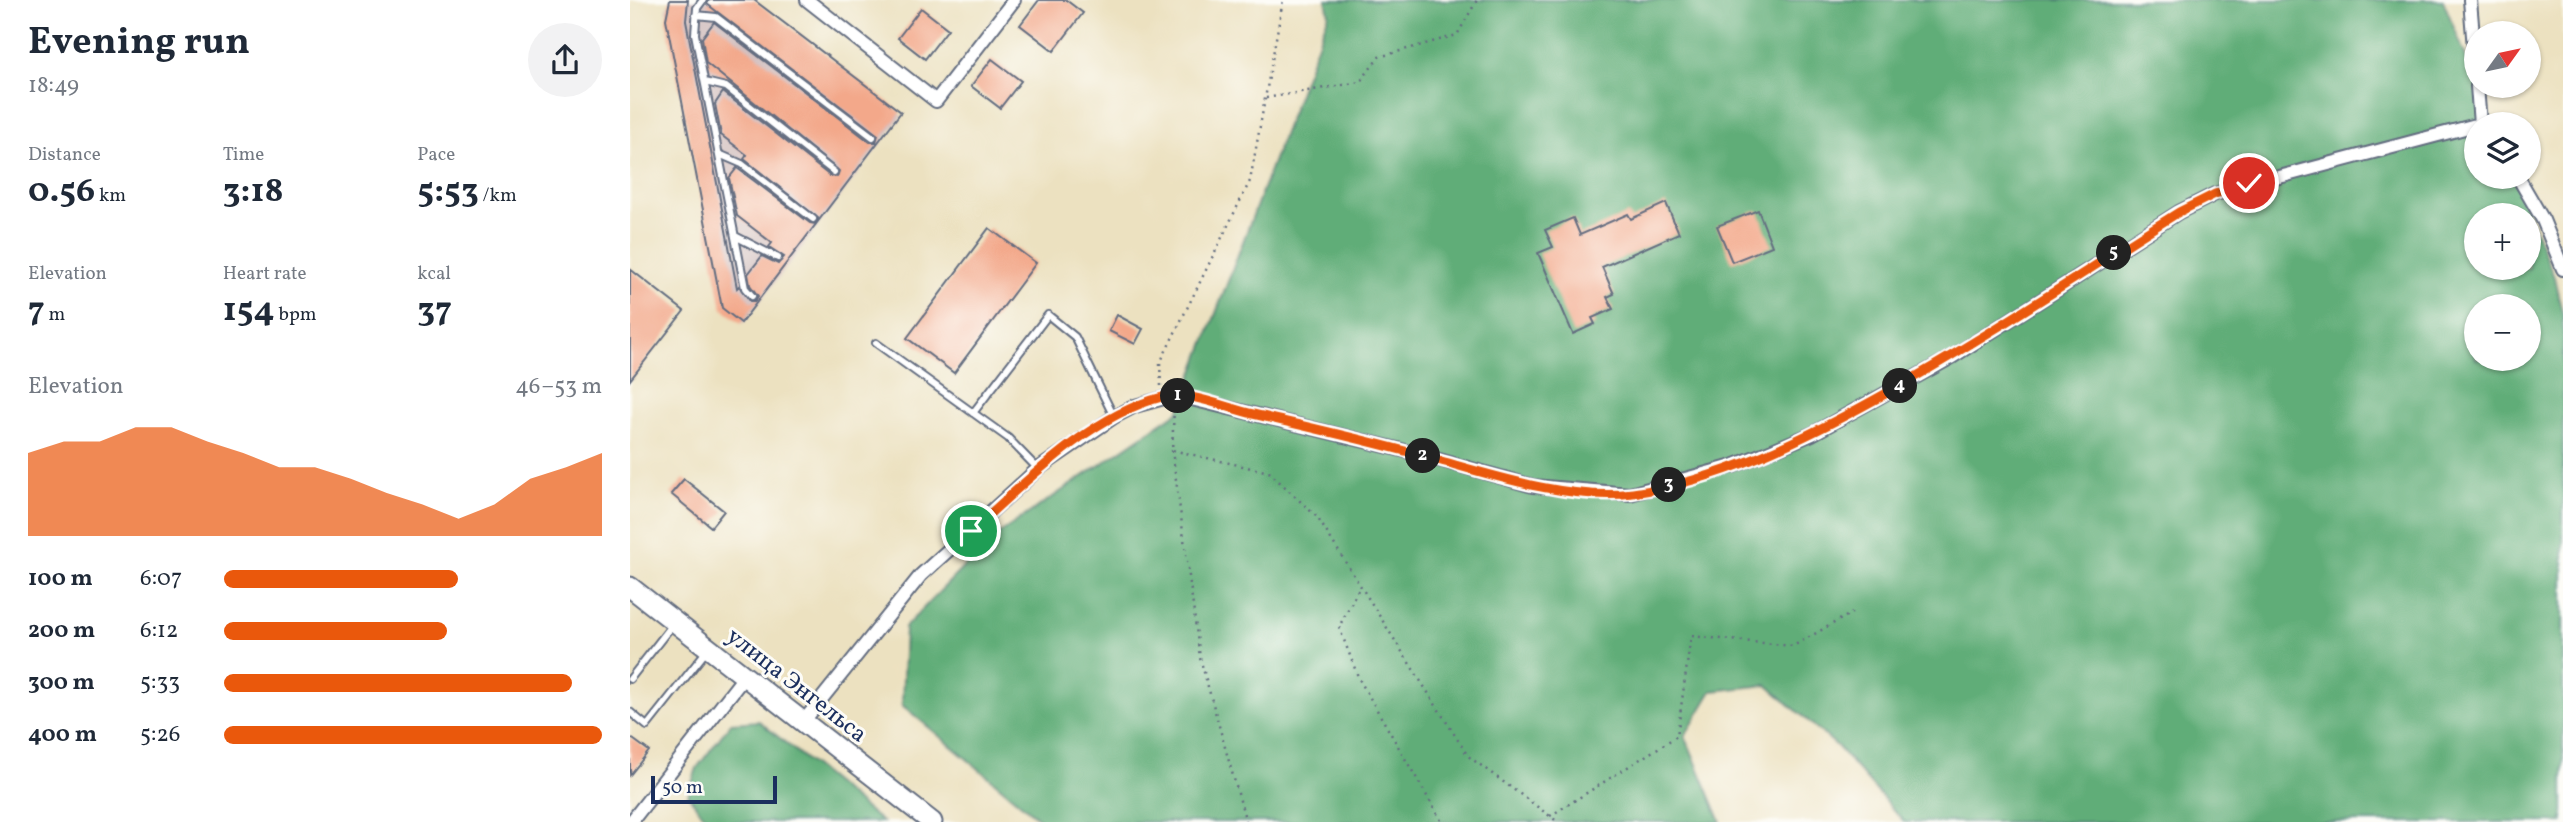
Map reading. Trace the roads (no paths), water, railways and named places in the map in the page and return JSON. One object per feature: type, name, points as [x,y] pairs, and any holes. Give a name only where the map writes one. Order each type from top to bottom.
[{"type":"main road","name":"улица Энгельса","points":[[630,587],[932,822]]},
{"type":"street","points":[[807,0],[936,101],[1014,0]]},
{"type":"street","points":[[2470,0],[2472,21]]},
{"type":"street","points":[[803,722],[921,575],[1038,469],[1114,417],[1168,396],[1414,453],[1533,486],[1630,494],[1733,466],[1812,434],[1952,357],[2179,212],[2215,194],[2464,129]]},
{"type":"street","points":[[2525,189],[2543,220],[2563,270]]},
{"type":"street","points":[[631,822],[744,677]]},
{"type":"lane","points":[[703,0],[697,8],[695,34],[744,288],[752,296]]},
{"type":"lane","points":[[696,15],[716,17],[873,137]]},
{"type":"lane","points":[[705,82],[726,87],[834,172]]},
{"type":"lane","points":[[719,154],[742,164],[813,219]]},
{"type":"lane","points":[[734,236],[778,258]]},
{"type":"lane","points":[[973,413],[1048,316],[1075,337],[1114,417]]},
{"type":"lane","points":[[876,342],[1008,438],[1038,469]]},
{"type":"lane","points":[[630,679],[674,622]]},
{"type":"lane","points":[[630,712],[647,726],[708,649]]}]
